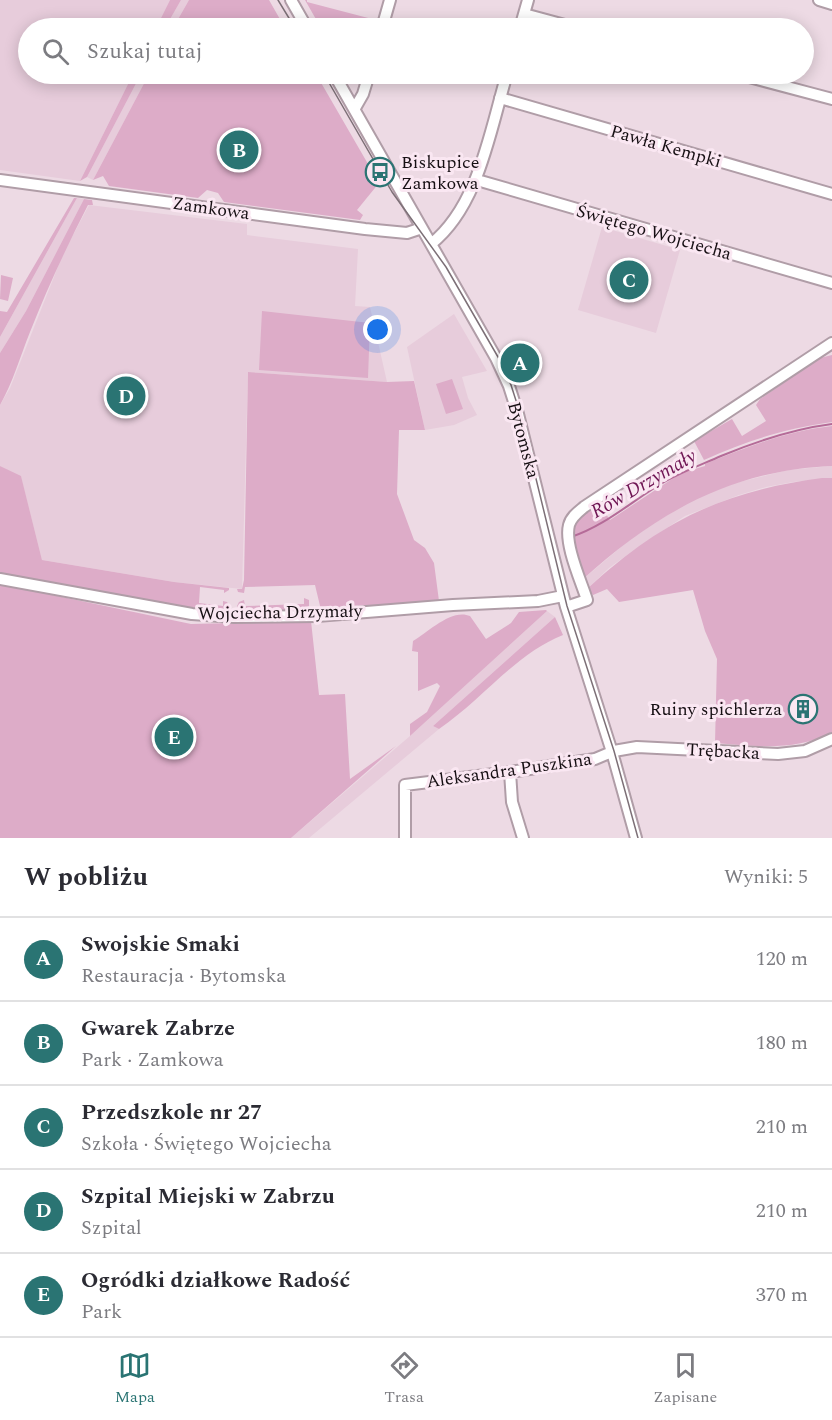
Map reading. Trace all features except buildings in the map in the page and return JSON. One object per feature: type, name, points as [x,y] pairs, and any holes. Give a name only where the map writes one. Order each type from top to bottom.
[{"type":"street","points":[[291,0],[301,18]]},
{"type":"street","points":[[385,18],[390,0]]},
{"type":"street","points":[[523,18],[528,0]]},
{"type":"street","points":[[819,0],[832,4]]},
{"type":"street","points":[[524,14],[539,18]]},
{"type":"street","name":"Bytomska","points":[[340,84],[496,358],[509,386],[518,414],[564,602],[612,752],[636,838]]},
{"type":"street","points":[[354,108],[366,84]]},
{"type":"street","points":[[431,244],[447,228],[477,180],[504,84]]},
{"type":"street","points":[[776,84],[832,99]]},
{"type":"street","name":"Pawła Kempki","points":[[500,98],[832,194]]},
{"type":"street","name":"Zamkowa","points":[[0,180],[400,233],[412,233],[422,228]]},
{"type":"street","name":"Świętego Wojciecha","points":[[477,180],[832,283]]},
{"type":"street","points":[[564,602],[587,600],[569,540],[569,525],[574,515],[832,343]]},
{"type":"street","name":"Wojciecha Drzymały","points":[[0,579],[192,614],[234,616],[317,616],[453,605],[564,602]]},
{"type":"street","name":"Trębacka","points":[[612,752],[637,747],[791,753],[805,751],[832,739]]},
{"type":"street","name":"Aleksandra Puszkina","points":[[405,838],[405,784],[510,772],[595,759],[612,752]]},
{"type":"street","points":[[510,772],[512,802],[523,838]]},
{"type":"shaded area","points":[[0,0],[170,0],[161,18],[18,18],[18,84],[128,84],[80,181],[0,170]]},
{"type":"shaded area","points":[[170,0],[181,0],[171,18],[161,18]]},
{"type":"shaded area","points":[[181,0],[189,0],[179,18],[171,18]]},
{"type":"shaded area","points":[[189,0],[269,0],[279,18],[179,18]]},
{"type":"shaded area","points":[[305,0],[368,18],[315,18]]},
{"type":"shaded area","points":[[128,84],[136,84],[87,177],[80,181]]},
{"type":"shaded area","points":[[136,84],[144,84],[93,180],[87,177]]},
{"type":"shaded area","points":[[144,84],[322,84],[379,183],[357,210],[363,215],[360,220],[224,202],[218,193],[207,190],[198,198],[109,186],[103,176],[93,180]]},
{"type":"shaded area","points":[[74,198],[77,198],[0,337],[0,311],[7,312]]},
{"type":"shaded area","points":[[77,198],[84,199],[26,311],[0,353],[0,337]]},
{"type":"shaded area","points":[[84,199],[92,200],[93,205],[88,205],[57,268],[0,405],[0,353],[26,311]]},
{"type":"shaded area","points":[[89,205],[247,224],[247,235],[358,249],[355,306],[370,307],[387,382],[248,372],[242,589],[174,582],[42,560],[21,477],[0,466],[0,405],[10,388],[63,254]]},
{"type":"shaded area","points":[[602,227],[680,250],[656,333],[578,310]]},
{"type":"shaded area","points":[[1,275],[13,278],[8,301],[0,299]]},
{"type":"shaded area","points":[[262,311],[370,323],[368,378],[259,370]]},
{"type":"shaded area","points":[[454,314],[487,371],[462,377],[468,398],[477,415],[454,425],[425,430],[407,347]]},
{"type":"shaded area","points":[[832,355],[832,422],[766,436],[704,460],[694,441],[732,419],[742,436],[766,421],[756,405],[760,399],[820,358]]},
{"type":"shaded area","points":[[248,372],[387,382],[414,381],[425,430],[399,430],[397,494],[414,540],[425,548],[434,563],[439,601],[326,611],[321,610],[315,585],[245,587],[244,593],[238,592],[237,589],[242,589],[244,580]]},
{"type":"shaded area","points":[[452,379],[463,409],[446,414],[436,384]]},
{"type":"shaded area","points":[[832,426],[832,466],[795,469],[761,476],[728,486],[696,500],[638,535],[582,580],[572,540],[575,524],[583,515],[600,505],[610,520],[681,473],[705,466],[705,464],[767,440]]},
{"type":"shaded area","points":[[0,466],[21,476],[42,560],[174,582],[229,588],[224,593],[224,590],[200,587],[199,603],[223,606],[223,601],[227,602],[230,607],[221,612],[174,606],[0,574]]},
{"type":"shaded area","points":[[832,466],[832,478],[766,487],[685,516],[609,568],[587,589],[582,580],[633,537],[701,496],[735,483],[788,470]]},
{"type":"shaded area","points":[[832,478],[832,732],[804,743],[789,745],[715,743],[717,659],[705,631],[693,590],[619,602],[607,589],[593,595],[587,589],[641,545],[695,513],[754,491]]},
{"type":"shaded area","points":[[0,584],[191,624],[311,621],[319,695],[345,694],[350,779],[396,746],[291,838],[0,838]]},
{"type":"shaded area","points":[[304,598],[309,600],[309,609],[306,611],[243,613],[237,606],[244,600],[245,606],[304,604]]},
{"type":"shaded area","points":[[546,610],[410,736],[410,724],[427,712],[440,686],[437,683],[418,691],[418,652],[412,651],[413,641],[440,622],[456,615],[470,616],[486,639],[511,623],[519,612]]},
{"type":"shaded area","points":[[547,611],[555,617],[433,726],[439,729],[309,838],[291,838],[410,736]]},
{"type":"shaded area","points":[[555,617],[563,635],[546,643],[514,665],[439,729],[433,726]]},
{"type":"waterway","name":"Rów Drzymały","points":[[571,537],[597,526],[654,488],[694,468],[775,436],[832,424]]},
{"type":"tram line","points":[[278,0],[289,18]]},
{"type":"tram line","points":[[330,84],[392,192],[446,267],[498,357],[511,385],[520,413],[567,606],[614,751],[638,838]]},
{"type":"place","name":"Gwarek Zabrze","points":[[239,150]]},
{"type":"place","name":"Biskupice Zamkowa","points":[[380,172]]},
{"type":"place","name":"Przedszkole nr 27","points":[[629,280]]},
{"type":"place","name":"Swojskie Smaki","points":[[520,363]]},
{"type":"place","name":"Szpital Miejski w Zabrzu","points":[[126,396]]},
{"type":"place","name":"Ruiny spichlerza","points":[[803,709]]},
{"type":"place","name":"Ogródki działkowe Radość","points":[[174,737]]}]
